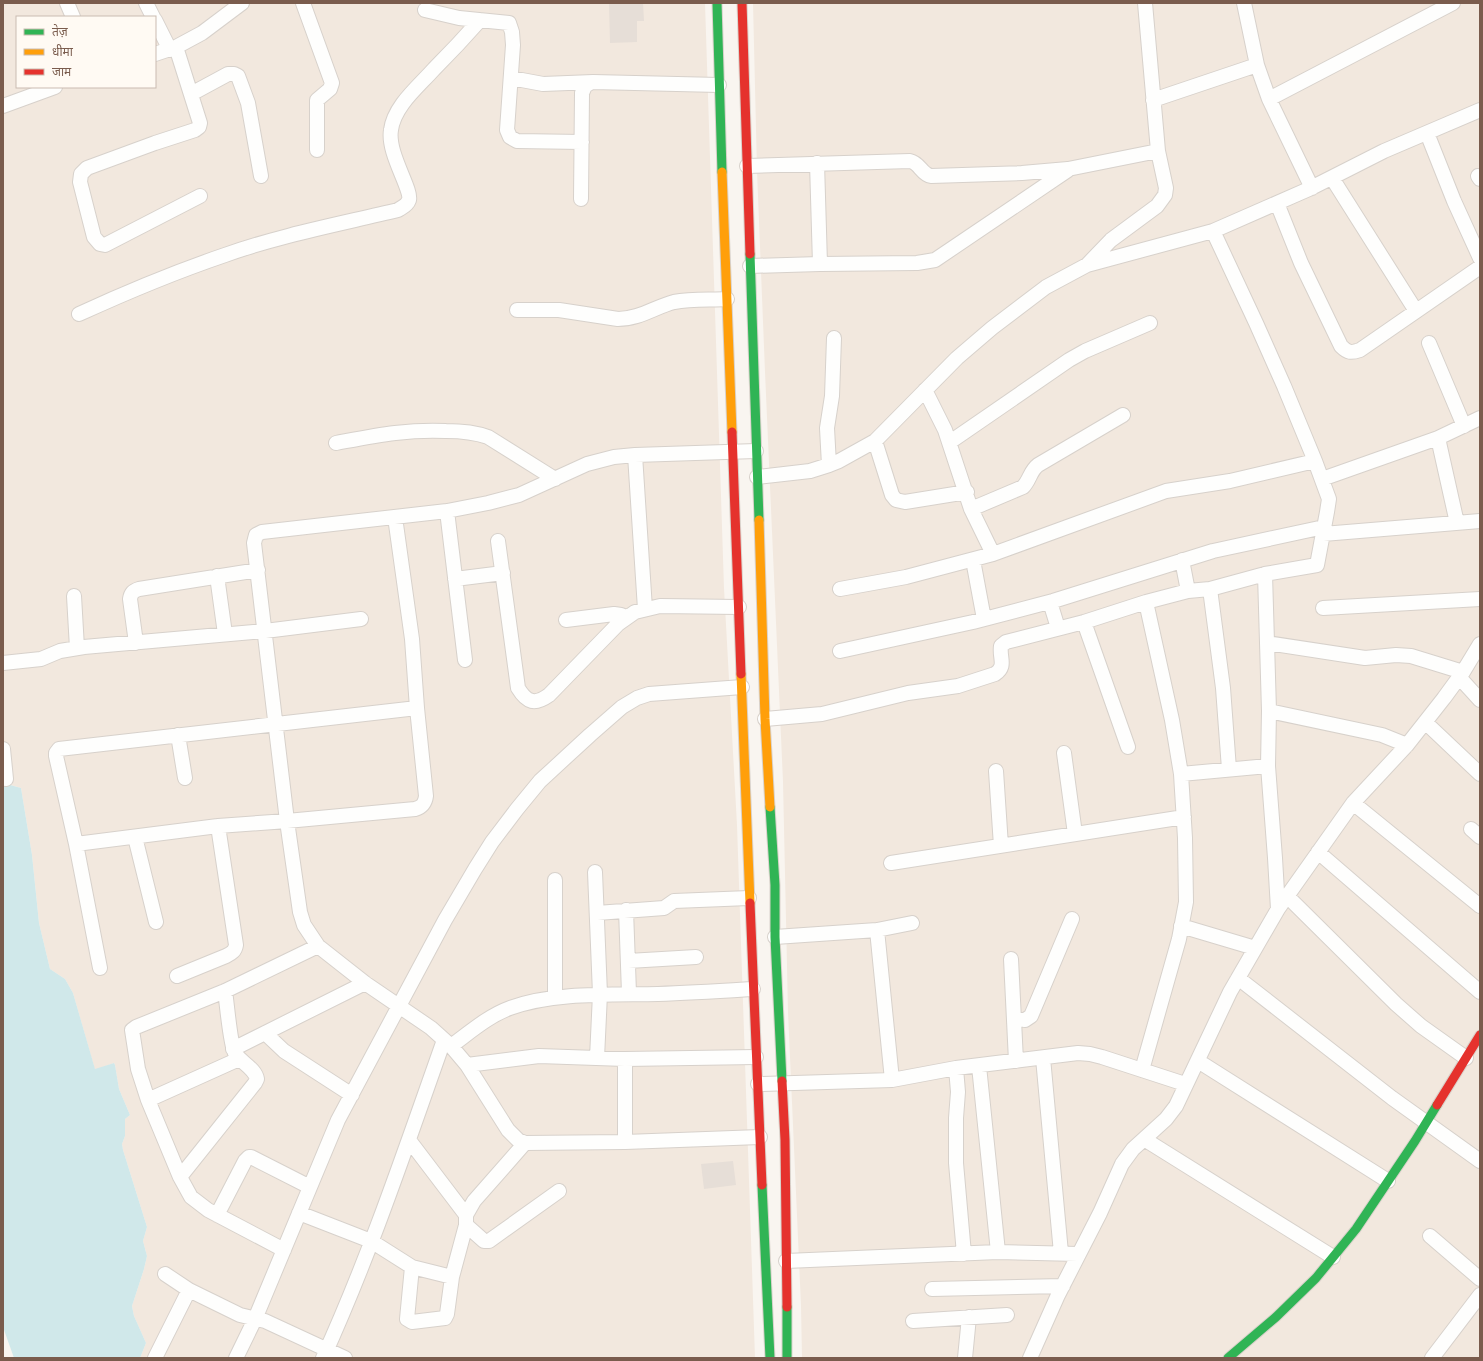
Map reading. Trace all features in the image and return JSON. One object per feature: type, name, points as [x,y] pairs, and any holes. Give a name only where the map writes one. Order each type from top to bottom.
[{"type":"main road","points":[[717,3],[749,898],[770,1358]]},
{"type":"main road","points":[[742,3],[765,719],[775,886],[775,937],[781,1084],[785,1140],[787,1358]]},
{"type":"main road","points":[[1228,1358],[1244,1353],[1276,1317],[1316,1278],[1356,1228],[1426,1122],[1480,1035]]},
{"type":"street","points":[[68,3],[73,16]]},
{"type":"street","points":[[146,3],[152,16]]},
{"type":"street","points":[[156,54],[173,48],[202,33],[242,3]]},
{"type":"street","points":[[303,3],[332,83],[330,89],[317,100],[316,150]]},
{"type":"street","points":[[1087,265],[1111,240],[1157,206],[1166,195],[1166,188],[1158,151],[1145,3]]},
{"type":"street","points":[[1244,3],[1257,65],[1268,99],[1312,188]]},
{"type":"street","points":[[1268,99],[1453,3]]},
{"type":"street","points":[[425,10],[459,18],[509,24],[512,32],[513,45],[507,130],[510,137],[517,141],[582,142]]},
{"type":"street","points":[[79,314],[153,281],[226,254],[279,239],[398,210],[405,206],[409,200],[408,192],[392,152],[390,131],[393,122],[403,103],[480,20]]},
{"type":"street","points":[[156,22],[173,48],[191,94],[200,123],[197,129],[87,168],[81,174],[80,182],[94,237],[100,244],[105,245],[200,196]]},
{"type":"street","points":[[1153,100],[1257,65]]},
{"type":"street","points":[[191,94],[228,74],[238,76],[248,103],[261,176]]},
{"type":"street","points":[[511,78],[543,84],[590,83],[719,85]]},
{"type":"street","points":[[581,198],[582,93],[585,86],[590,83]]},
{"type":"street","points":[[3,106],[52,88]]},
{"type":"street","points":[[757,477],[810,471],[829,466],[875,441],[957,358],[992,328],[1046,287],[1087,265],[1213,230],[1312,188],[1384,151],[1480,110]]},
{"type":"street","points":[[1427,133],[1454,201],[1480,258]]},
{"type":"street","points":[[747,166],[910,161],[917,164],[925,174],[931,176],[1022,173],[1068,169],[1158,151]]},
{"type":"street","points":[[816,164],[820,264]]},
{"type":"street","points":[[750,266],[917,263],[935,260],[1068,169]]},
{"type":"street","points":[[1332,178],[1416,311]]},
{"type":"street","points":[[1277,203],[1312,287],[1341,346],[1346,351],[1351,353],[1360,350],[1480,267]]},
{"type":"street","points":[[765,719],[822,714],[908,693],[958,686],[1000,671],[1002,666],[1000,648],[1003,643],[1084,622],[1146,602],[1188,591],[1210,589],[1265,574],[1317,565],[1323,530],[1328,512],[1328,499],[1322,479],[1256,323],[1213,230]]},
{"type":"street","points":[[517,310],[559,310],[626,319],[642,315],[673,302],[727,299]]},
{"type":"street","points":[[950,442],[1069,360],[1085,351],[1150,323]]},
{"type":"street","points":[[829,466],[828,419],[832,396],[834,338]]},
{"type":"street","points":[[1429,343],[1464,426]]},
{"type":"street","points":[[925,390],[950,442],[971,509],[993,554]]},
{"type":"street","points":[[971,509],[1023,486],[1027,482],[1032,470],[1038,465],[1123,415]]},
{"type":"street","points":[[1322,479],[1438,438],[1480,418]]},
{"type":"street","points":[[336,443],[399,432],[430,430],[478,433],[488,437],[555,479]]},
{"type":"street","points":[[1438,438],[1457,523]]},
{"type":"street","points":[[875,441],[892,495],[896,500],[905,502],[966,492]]},
{"type":"street","points":[[756,451],[635,455],[602,459],[587,464],[519,495],[488,503],[447,511],[259,533],[256,535],[254,543],[288,821],[302,919],[308,932],[318,946],[365,983],[431,1028],[448,1043],[467,1065],[508,1130],[518,1140],[524,1143],[625,1142],[760,1137]]},
{"type":"street","points":[[635,455],[645,609]]},
{"type":"street","points":[[840,589],[906,577],[993,554],[1166,491],[1230,481],[1315,461]]},
{"type":"street","points":[[447,511],[465,660]]},
{"type":"street","points":[[76,844],[218,826],[415,809],[421,807],[425,803],[426,796],[412,638],[395,517]]},
{"type":"street","points":[[840,651],[984,619],[1050,602],[1213,551],[1323,530],[1457,523],[1480,520]]},
{"type":"street","points":[[498,541],[518,688],[528,700],[537,701],[549,695],[626,617],[635,612],[660,606],[739,607]]},
{"type":"street","points":[[973,560],[984,619]]},
{"type":"street","points":[[1182,560],[1188,591]]},
{"type":"street","points":[[136,642],[130,599],[132,593],[139,589],[258,570]]},
{"type":"street","points":[[455,579],[503,573]]},
{"type":"street","points":[[1265,574],[1269,710],[1268,766],[1278,909]]},
{"type":"street","points":[[216,576],[225,634]]},
{"type":"street","points":[[1210,589],[1223,688],[1229,769]]},
{"type":"street","points":[[74,596],[77,648]]},
{"type":"street","points":[[1323,608],[1480,599]]},
{"type":"street","points":[[1050,602],[1058,628]]},
{"type":"street","points":[[1142,1070],[1181,926],[1186,902],[1184,817],[1181,774],[1172,720],[1146,602]]},
{"type":"street","points":[[566,620],[614,614],[626,617]]},
{"type":"street","points":[[3,663],[41,659],[60,651],[77,648],[265,631],[361,619]]},
{"type":"street","points":[[1084,622],[1128,747]]},
{"type":"street","points":[[1267,643],[1364,658],[1396,655],[1411,656],[1461,675],[1480,700]]},
{"type":"street","points":[[1030,1358],[1122,1164],[1133,1149],[1166,1119],[1176,1106],[1230,992],[1278,909],[1353,803],[1407,745],[1461,675],[1480,644]]},
{"type":"street","points":[[236,1358],[255,1319],[338,1120],[445,920],[492,842],[540,781],[622,707],[637,698],[649,694],[742,687]]},
{"type":"street","points":[[100,968],[76,844],[56,756],[58,751],[62,748],[417,708]]},
{"type":"street","points":[[1269,710],[1382,735],[1407,745]]},
{"type":"street","points":[[1425,722],[1480,774]]},
{"type":"street","points":[[178,735],[185,778]]},
{"type":"street","points":[[3,749],[6,779]]},
{"type":"street","points":[[1064,753],[1075,834]]},
{"type":"street","points":[[1181,774],[1268,766]]},
{"type":"street","points":[[996,771],[1001,846]]},
{"type":"street","points":[[1353,803],[1480,906]]},
{"type":"street","points":[[891,863],[1184,817]]},
{"type":"street","points":[[177,976],[226,956],[233,952],[236,945],[218,826]]},
{"type":"street","points":[[135,836],[156,922]]},
{"type":"street","points":[[1318,852],[1480,992]]},
{"type":"street","points":[[595,872],[600,994],[597,1058]]},
{"type":"street","points":[[555,880],[555,998]]},
{"type":"street","points":[[1287,896],[1396,1004],[1421,1026],[1466,1058]]},
{"type":"street","points":[[597,913],[664,908],[674,901],[749,898]]},
{"type":"street","points":[[626,910],[629,993]]},
{"type":"street","points":[[1014,1018],[1028,1019],[1031,1016],[1072,919]]},
{"type":"street","points":[[775,937],[877,930],[912,923]]},
{"type":"street","points":[[1181,926],[1255,948]]},
{"type":"street","points":[[877,930],[892,1080]]},
{"type":"street","points":[[284,1250],[217,1215],[191,1197],[180,1177],[148,1100],[138,1068],[132,1036],[133,1028],[225,991],[318,946]]},
{"type":"street","points":[[628,961],[696,957]]},
{"type":"street","points":[[1011,959],[1016,1061]]},
{"type":"street","points":[[1238,978],[1392,1098],[1480,1161]]},
{"type":"street","points":[[148,1100],[236,1054],[265,1033],[365,983]]},
{"type":"street","points":[[325,1354],[371,1241],[448,1043],[509,1008],[555,998],[600,994],[657,994],[753,989]]},
{"type":"street","points":[[180,1177],[257,1079],[256,1075],[236,1054],[225,991]]},
{"type":"street","points":[[265,1033],[284,1051],[352,1095]]},
{"type":"street","points":[[758,1084],[892,1080],[956,1068],[1078,1053],[1090,1054],[1186,1084]]},
{"type":"street","points":[[467,1065],[539,1056],[625,1059],[756,1057]]},
{"type":"street","points":[[1043,1058],[1061,1253]]},
{"type":"street","points":[[625,1059],[625,1142]]},
{"type":"street","points":[[1198,1061],[1388,1181]]},
{"type":"street","points":[[979,1066],[998,1252]]},
{"type":"street","points":[[956,1068],[958,1092],[956,1118],[956,1164],[964,1254]]},
{"type":"street","points":[[1144,1139],[1333,1257]]},
{"type":"street","points":[[409,1140],[466,1220],[484,1241],[489,1241],[559,1191]]},
{"type":"street","points":[[412,1267],[407,1318],[410,1322],[441,1319],[446,1317],[452,1278],[466,1220],[474,1200],[524,1143]]},
{"type":"street","points":[[217,1215],[245,1161],[249,1157],[310,1187]]},
{"type":"street","points":[[299,1213],[371,1241],[412,1267],[452,1278]]},
{"type":"street","points":[[1430,1236],[1480,1279]]},
{"type":"street","points":[[786,1261],[998,1252],[1078,1254]]},
{"type":"street","points":[[165,1274],[189,1290],[240,1315],[265,1321],[325,1354],[345,1358]]},
{"type":"street","points":[[932,1289],[1063,1286]]},
{"type":"street","points":[[155,1358],[189,1290]]},
{"type":"street","points":[[1432,1358],[1480,1295]]},
{"type":"street","points":[[913,1321],[1007,1315]]},
{"type":"street","points":[[965,1358],[969,1317]]},
{"type":"shaded area","points":[[3,3],[705,3],[724,588],[737,825],[755,1358],[140,1358],[146,1343],[134,1316],[132,1306],[147,1256],[143,1241],[147,1227],[122,1144],[125,1136],[125,1119],[130,1115],[119,1089],[114,1063],[95,1070],[73,993],[65,979],[50,969],[39,923],[32,855],[21,788],[3,783]]},
{"type":"shaded area","points":[[753,3],[1480,3],[1480,1358],[802,1358],[788,1012],[783,782],[757,171]]},
{"type":"water","points":[[3,783],[21,788],[32,855],[39,923],[50,969],[65,979],[73,993],[95,1069],[114,1063],[119,1089],[130,1115],[125,1119],[125,1136],[122,1144],[147,1227],[143,1241],[147,1256],[132,1306],[134,1316],[146,1343],[140,1358],[14,1358],[3,1327]]},
{"type":"building","points":[[609,3],[643,3],[644,21],[637,21],[637,42],[610,43]]},
{"type":"building","points":[[733,1161],[736,1185],[704,1189],[701,1164]]},
{"type":"traffic: fast","points":[[717,3],[722,172]]},
{"type":"traffic: fast","points":[[750,254],[759,520]]},
{"type":"traffic: fast","points":[[770,807],[775,885],[775,937],[782,1081]]},
{"type":"traffic: fast","points":[[1228,1358],[1276,1317],[1316,1278],[1356,1229],[1415,1141],[1437,1105]]},
{"type":"traffic: fast","points":[[762,1185],[770,1358]]},
{"type":"traffic: fast","points":[[787,1307],[787,1358]]},
{"type":"traffic: slow","points":[[722,172],[732,432]]},
{"type":"traffic: slow","points":[[759,520],[765,719],[770,807]]},
{"type":"traffic: slow","points":[[741,674],[750,903]]},
{"type":"traffic: jam","points":[[742,3],[750,254]]},
{"type":"traffic: jam","points":[[732,432],[741,674]]},
{"type":"traffic: jam","points":[[750,903],[762,1185]]},
{"type":"traffic: jam","points":[[1437,1105],[1480,1035]]},
{"type":"traffic: jam","points":[[782,1081],[785,1140],[787,1307]]}]
